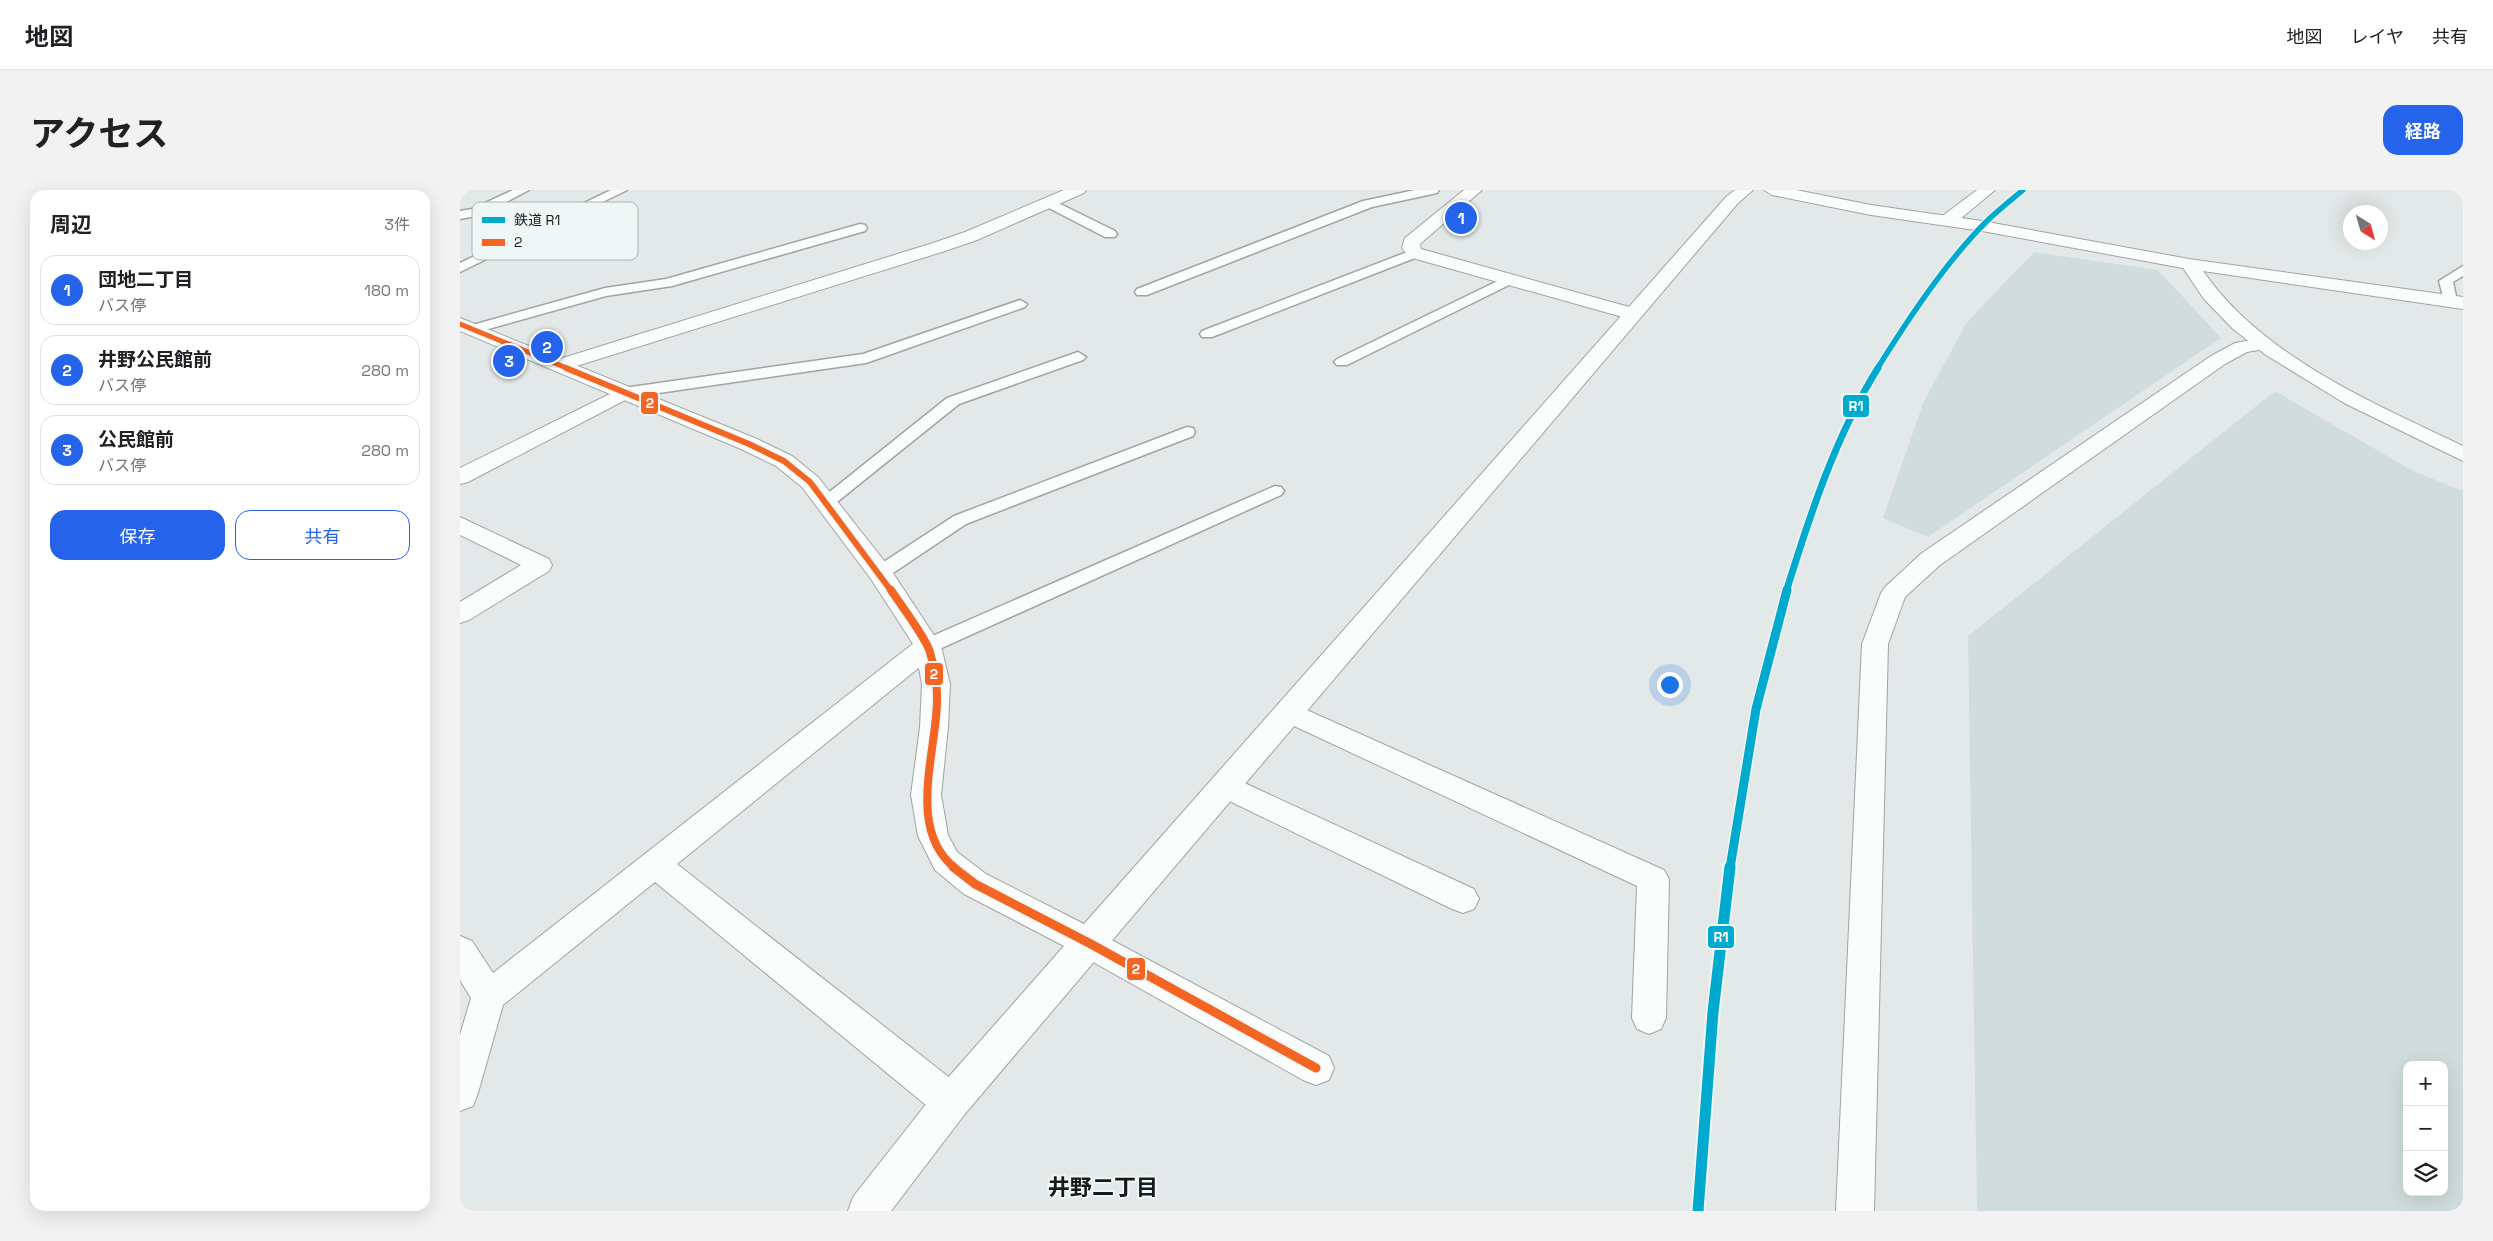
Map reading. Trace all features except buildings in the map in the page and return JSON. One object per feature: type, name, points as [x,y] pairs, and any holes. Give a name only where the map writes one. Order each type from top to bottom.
[{"type":"street","points":[[560,365],[939,247],[971,236],[1078,190]]},
{"type":"street","points":[[1472,190],[1411,242],[1410,248],[1415,253],[1633,314]]},
{"type":"street","points":[[867,1211],[951,1102],[1732,200],[1745,190]]},
{"type":"street","points":[[1772,190],[1872,210],[1947,221],[2189,264],[2457,302]]},
{"type":"street","points":[[1947,221],[1987,190]]},
{"type":"street","points":[[2189,264],[2199,284],[2221,308],[2263,344],[2318,379],[2381,414],[2463,454]]},
{"type":"street","points":[[467,326],[749,444],[784,461],[810,482],[880,573],[928,646],[936,684],[934,727],[926,795],[933,836],[946,861],[975,884],[1089,943],[1316,1068]]},
{"type":"street","points":[[1855,1211],[1876,644],[1894,593],[1930,559],[2218,360],[2242,347],[2263,344]]},
{"type":"street","points":[[460,478],[624,392]]},
{"type":"street","points":[[460,525],[540,565],[460,614]]},
{"type":"street","points":[[460,1094],[471,973],[655,864],[928,646]]},
{"type":"street","points":[[1289,712],[1653,879],[1649,1018]]},
{"type":"street","points":[[1225,786],[1463,899]]},
{"type":"street","points":[[655,864],[951,1102]]},
{"type":"lane","points":[[497,202],[523,190]]},
{"type":"lane","points":[[596,202],[621,190]]},
{"type":"lane","points":[[1142,292],[1368,204],[1433,190]]},
{"type":"lane","points":[[1050,202],[1110,234]]},
{"type":"lane","points":[[467,326],[605,292],[667,283],[860,228]]},
{"type":"lane","points":[[1207,334],[1415,253]]},
{"type":"lane","points":[[460,268],[477,260]]},
{"type":"lane","points":[[2457,302],[2446,281],[2463,270]]},
{"type":"lane","points":[[1342,362],[1510,279]]},
{"type":"lane","points":[[624,392],[866,358],[1020,304]]},
{"type":"lane","points":[[826,502],[953,401],[1078,357]]},
{"type":"lane","points":[[880,573],[960,520],[1187,432]]},
{"type":"lane","points":[[928,646],[1275,492]]},
{"type":"shaded area","points":[[2034,252],[2158,270],[2221,338],[1928,537],[1883,518],[1924,401],[1967,322]]},
{"type":"shaded area","points":[[2275,391],[2413,471],[2463,491],[2463,1211],[1977,1211],[1968,636]]},
{"type":"rail line","name":"R1","points":[[1698,1211],[1713,1012],[1738,810],[1756,709],[1780,611],[1810,515],[1848,423],[1874,374],[1894,342],[1967,243],[1991,217],[2023,190]]},
{"type":"transit line","name":"2","points":[[460,324],[749,444],[784,461],[810,482],[880,573],[928,646],[936,684],[934,727],[926,795],[933,836],[946,861],[975,884],[1089,943],[1316,1068]]},
{"type":"place","name":"団地二丁目","points":[[1461,218]]},
{"type":"place","name":"井野公民館前","points":[[547,347]]},
{"type":"place","name":"公民館前","points":[[509,361]]},
{"type":"district","name":"井野二丁目","points":[[1103,1187]]}]
